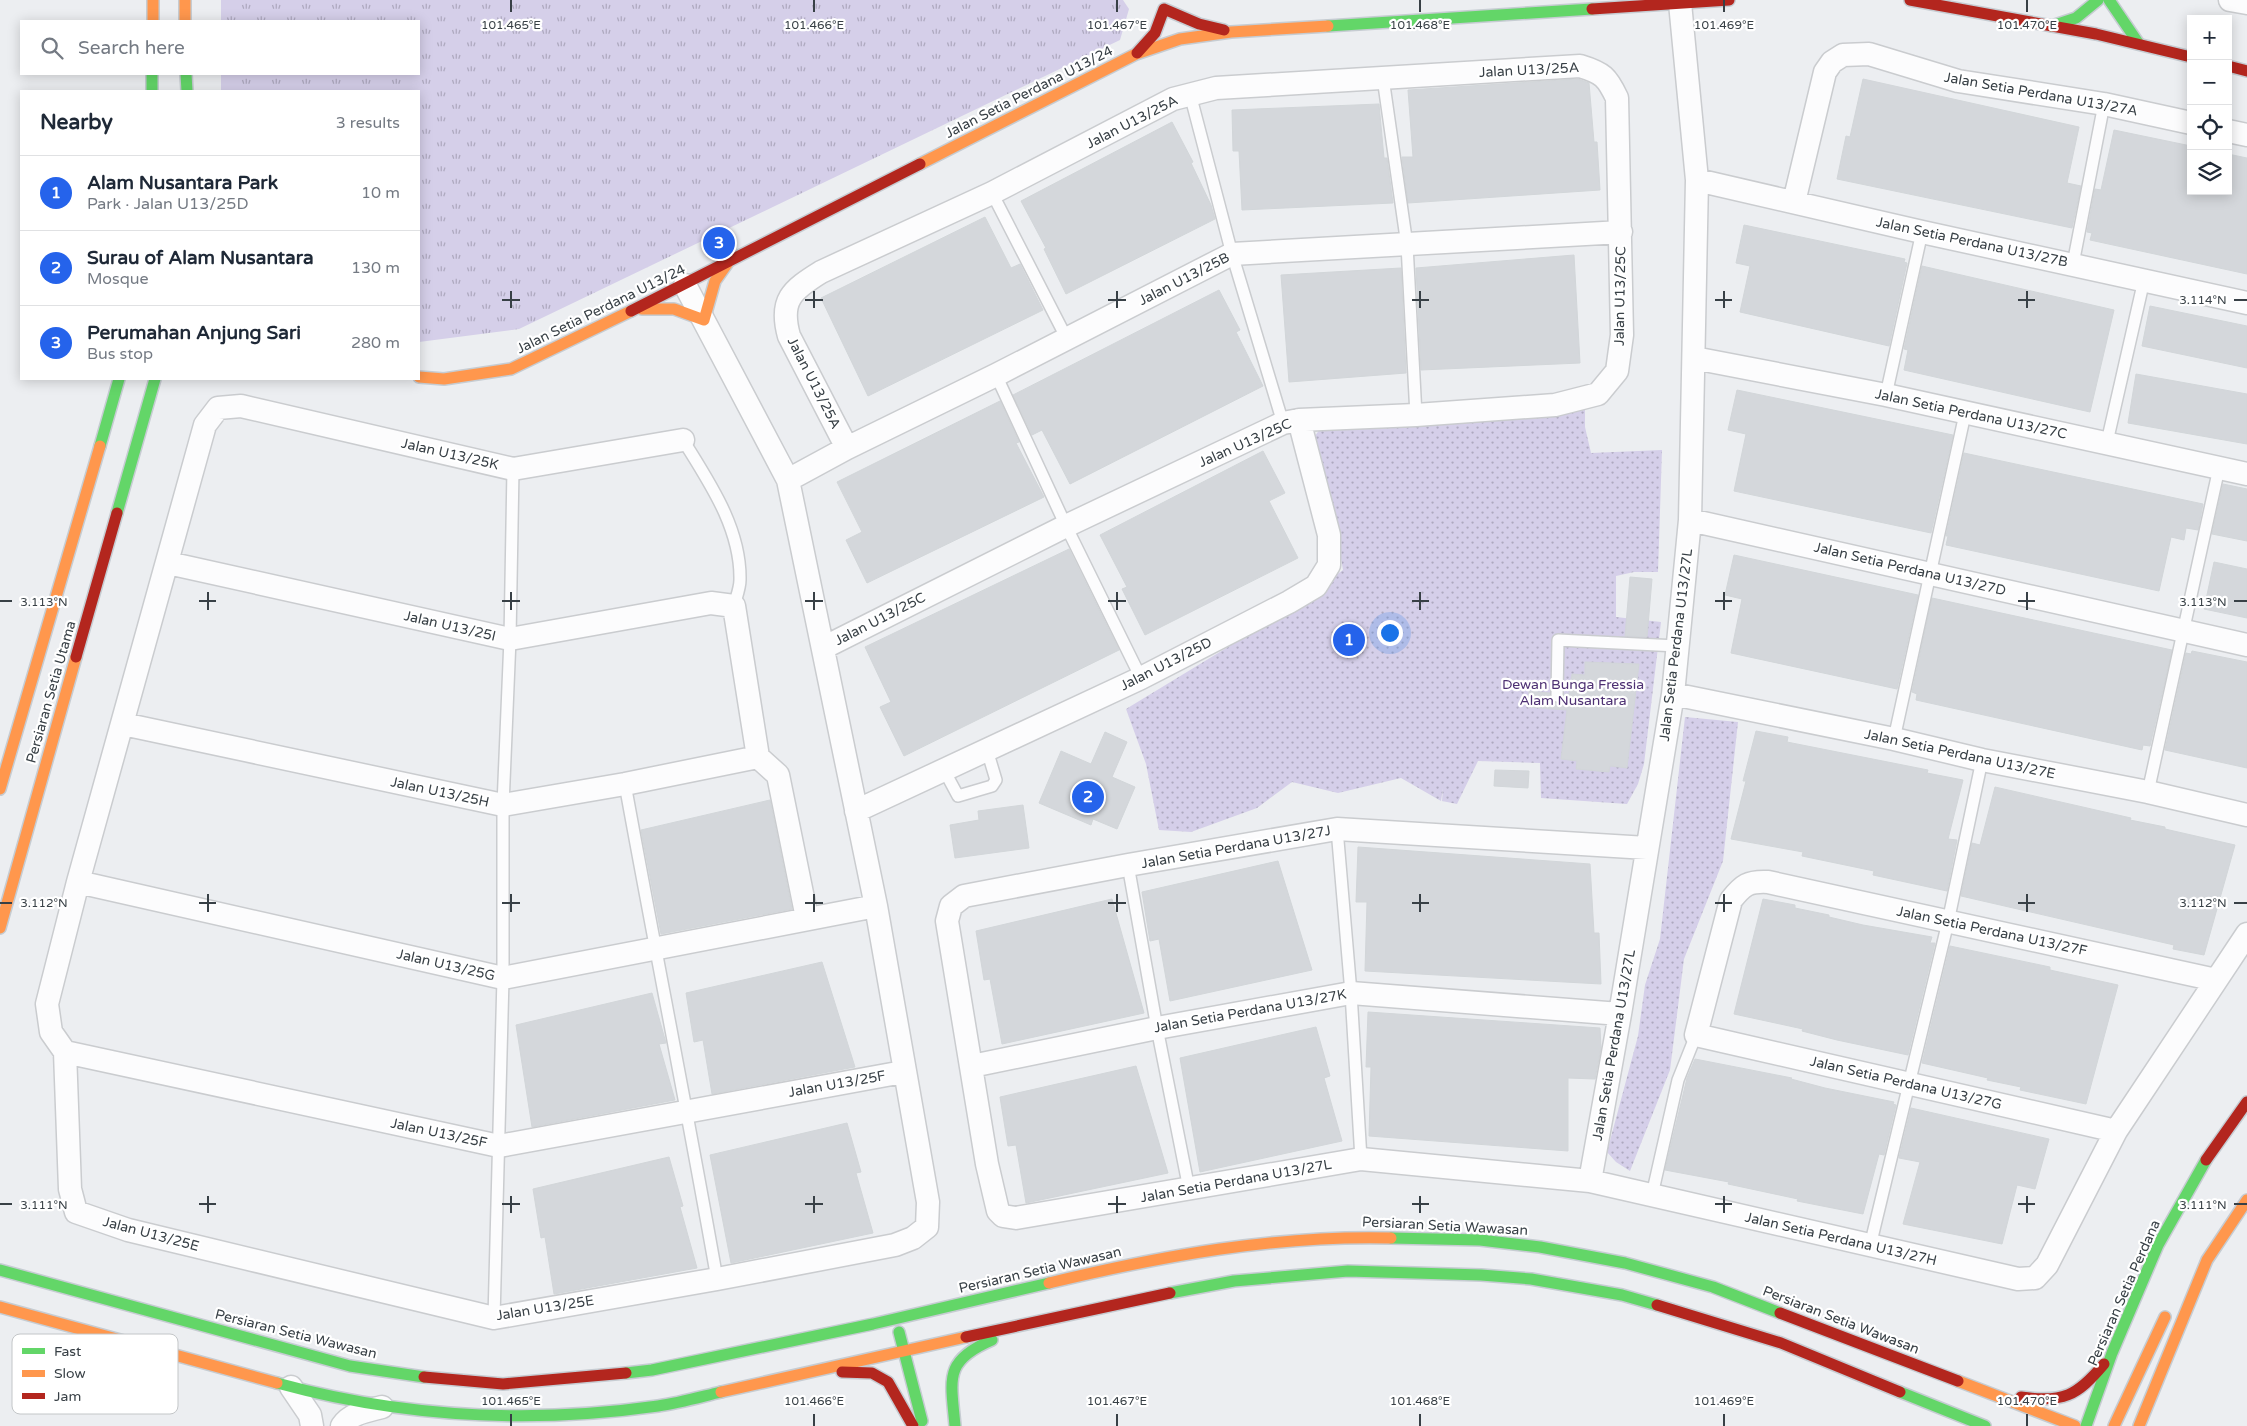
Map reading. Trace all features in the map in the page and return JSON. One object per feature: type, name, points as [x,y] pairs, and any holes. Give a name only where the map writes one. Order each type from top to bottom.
[{"type":"street","points":[[153,0],[153,20]]},
{"type":"street","points":[[185,0],[185,20]]},
{"type":"street","name":"Jalan Setia Perdana U13/24","points":[[420,378],[444,380],[512,369],[686,285],[1136,54],[1180,39],[1231,32],[1729,0]]},
{"type":"street","points":[[1910,0],[2052,26],[2097,30],[2139,44],[2187,56]]},
{"type":"street","points":[[2230,0],[2247,3]]},
{"type":"street","points":[[2052,26],[2076,18],[2103,2],[2139,44]]},
{"type":"street","name":"Jalan Setia Perdana U13/27L","points":[[951,906],[947,921],[987,1164],[995,1204],[1003,1216],[1016,1218],[1361,1159],[1590,1181],[1620,1014],[1673,694],[1690,520],[1698,180],[1680,3]]},
{"type":"street","points":[[1163,4],[1199,24],[1231,32]]},
{"type":"street","points":[[1163,4],[1180,39]]},
{"type":"street","points":[[1136,54],[1151,40],[1160,27],[1163,4]]},
{"type":"street","name":"Jalan Setia Perdana U13/27A","points":[[1794,202],[1825,72],[1832,62],[1843,55],[1869,54],[1958,81],[2104,104],[2187,122]]},
{"type":"street","name":"Jalan U13/25A","points":[[847,448],[788,336],[784,320],[786,304],[800,285],[821,272],[992,193],[1173,99],[1190,94],[1216,88],[1580,66],[1599,72],[1609,82],[1616,98],[1621,232]]},
{"type":"street","points":[[2232,67],[2247,71]]},
{"type":"street","points":[[152,75],[152,90]]},
{"type":"street","points":[[186,75],[187,90]]},
{"type":"street","points":[[2232,132],[2247,135]]},
{"type":"street","name":"Jalan Setia Perdana U13/27B","points":[[1698,180],[1922,232],[2247,303]]},
{"type":"street","name":"Jalan U13/25B","points":[[788,480],[847,448],[996,375],[1232,254],[1621,232]]},
{"type":"street","name":"Jalan U13/25C","points":[[823,648],[1066,526],[1291,421],[1416,415],[1555,404],[1598,394],[1616,371],[1622,335],[1621,232]]},
{"type":"street","points":[[704,320],[715,281],[727,264]]},
{"type":"street","points":[[686,285],[788,480],[876,906],[904,1072]]},
{"type":"street","points":[[636,309],[661,306],[679,309],[704,320]]},
{"type":"street","name":"Jalan Setia Perdana U13/27C","points":[[1694,358],[2107,442],[2247,474]]},
{"type":"street","name":"Persiaran Setia Utama","points":[[0,789],[119,380]]},
{"type":"street","name":"Persiaran Setia Utama","points":[[0,928],[156,381]]},
{"type":"street","name":"Jalan U13/25K","points":[[168,563],[205,425],[218,408],[241,406],[513,469],[683,440]]},
{"type":"street","name":"Jalan U13/25D","points":[[856,811],[1141,678],[1289,602],[1316,586],[1329,565],[1329,535],[1291,421]]},
{"type":"street","name":"Jalan Setia Perdana U13/27D","points":[[1690,520],[2247,644]]},
{"type":"street","points":[[65,1052],[51,1032],[47,1004],[78,882],[168,563]]},
{"type":"street","name":"Jalan U13/25I","points":[[168,563],[510,639],[711,603],[734,606]]},
{"type":"street","points":[[734,606],[758,757],[778,776],[807,918]]},
{"type":"street","name":"Jalan Setia Perdana U13/27E","points":[[1673,694],[1894,739],[1982,760],[2148,792],[2247,815]]},
{"type":"street","name":"Jalan U13/25H","points":[[123,724],[503,805],[625,784],[758,757]]},
{"type":"street","name":"Jalan Setia Perdana U13/27J","points":[[951,906],[964,896],[1128,865],[1337,830],[1648,848]]},
{"type":"street","name":"Jalan Setia Perdana U13/27F","points":[[1696,1036],[1731,900],[1743,886],[1755,881],[1768,882],[2216,980]]},
{"type":"street","name":"Jalan U13/25G","points":[[78,882],[503,978],[876,906]]},
{"type":"street","points":[[2116,1131],[2247,934]]},
{"type":"street","name":"Jalan Setia Perdana U13/27K","points":[[972,1066],[1157,1028],[1351,993],[1620,1014]]},
{"type":"street","name":"Jalan Setia Perdana U13/27G","points":[[1696,1036],[2116,1131]]},
{"type":"street","name":"Jalan U13/25F","points":[[65,1052],[499,1146],[904,1072]]},
{"type":"street","name":"Jalan U13/25E","points":[[65,1052],[70,1189],[76,1212],[128,1230],[494,1318],[717,1279],[895,1245],[913,1238],[927,1227],[928,1202],[904,1072]]},
{"type":"street","name":"Persiaran Setia Perdana","points":[[2086,1426],[2112,1353],[2158,1245],[2206,1159],[2247,1102]]},
{"type":"street","name":"Jalan Setia Perdana U13/27H","points":[[1590,1181],[2018,1280],[2035,1278],[2047,1265],[2116,1131]]},
{"type":"street","points":[[2183,1288],[2207,1260],[2247,1200]]},
{"type":"street","name":"Persiaran Setia Wawasan","points":[[0,1270],[350,1366],[430,1378],[503,1384],[598,1377],[652,1370],[896,1319],[922,1317],[1120,1266],[1232,1247],[1345,1237],[1480,1240],[1540,1247],[1625,1263],[1713,1287],[2075,1426]]},
{"type":"street","points":[[2139,1426],[2207,1260]]},
{"type":"street","points":[[178,1357],[291,1388],[383,1406],[428,1412],[558,1416],[659,1406],[818,1372],[928,1345],[1178,1290],[1286,1276],[1348,1271],[1481,1275],[1531,1280],[1622,1296],[1710,1320],[1781,1343],[1973,1423],[1985,1426]]},
{"type":"street","points":[[2114,1426],[2172,1302]]},
{"type":"street","points":[[0,1307],[97,1334]]},
{"type":"street","points":[[896,1319],[902,1351],[923,1426]]},
{"type":"street","points":[[955,1426],[952,1372],[958,1359],[979,1344],[1050,1319]]},
{"type":"street","points":[[1980,1390],[2046,1401],[2068,1397],[2088,1384],[2112,1353]]},
{"type":"street","points":[[818,1372],[872,1373],[888,1382],[913,1426]]},
{"type":"street","points":[[291,1388],[310,1415],[312,1426]]},
{"type":"street","points":[[940,1389],[950,1426]]},
{"type":"street","points":[[342,1426],[348,1418],[356,1414],[383,1406]]},
{"type":"lane","points":[[1383,78],[1407,245],[1416,415]]},
{"type":"lane","points":[[1190,94],[1232,254],[1291,421]]},
{"type":"lane","points":[[2073,264],[2104,104]]},
{"type":"lane","points":[[992,193],[1067,339]]},
{"type":"lane","points":[[1886,396],[1922,232]]},
{"type":"lane","points":[[2107,442],[2144,280]]},
{"type":"lane","points":[[996,375],[1066,526],[1141,678]]},
{"type":"lane","points":[[1894,739],[1932,574],[1965,414]]},
{"type":"lane","points":[[683,440],[716,494],[738,547],[740,582],[734,606]]},
{"type":"lane","points":[[2148,792],[2219,468]]},
{"type":"lane","points":[[494,1318],[503,978],[503,805],[510,639],[513,469]]},
{"type":"lane","points":[[1556,696],[1558,640],[1678,646]]},
{"type":"lane","points":[[944,770],[958,796],[992,786],[996,780],[987,750]]},
{"type":"lane","points":[[1870,1246],[1948,922],[1982,760]]},
{"type":"lane","points":[[625,784],[654,949],[688,1111],[717,1279]]},
{"type":"lane","points":[[1337,830],[1351,993],[1361,1159]]},
{"type":"lane","points":[[1128,865],[1157,1028],[1189,1189]]},
{"type":"lane","points":[[1652,1195],[1678,1080],[1696,1036]]},
{"type":"lane","points":[[602,1412],[609,1426]]},
{"type":"green space","points":[[221,0],[1123,0],[1129,9],[1120,40],[519,329],[420,342],[420,90],[221,90],[221,75],[420,75],[420,20],[221,20]]},
{"type":"green space","name":"Dewan Bunga Fressia Alam Nusantara","points":[[1585,410],[1585,427],[1591,453],[1662,450],[1658,572],[1634,572],[1616,576],[1616,617],[1661,622],[1644,764],[1638,784],[1627,804],[1541,798],[1540,763],[1478,761],[1457,804],[1442,801],[1443,788],[1441,801],[1401,778],[1338,793],[1292,782],[1257,808],[1191,832],[1159,830],[1146,764],[1126,709],[1292,608],[1343,570],[1338,541],[1306,448],[1323,425]]},
{"type":"green space","points":[[1685,717],[1738,722],[1723,861],[1684,959],[1670,1070],[1630,1171],[1616,1162],[1607,1152],[1638,1036],[1645,985],[1660,939]]},
{"type":"building","points":[[1578,79],[1589,83],[1594,142],[1597,142],[1600,190],[1408,203],[1402,157],[1413,157],[1408,90]]},
{"type":"building","points":[[1863,79],[2079,127],[2067,183],[2081,186],[2072,228],[1837,179],[1846,136],[1850,137]]},
{"type":"building","points":[[1379,104],[1384,158],[1387,158],[1393,203],[1242,210],[1239,151],[1233,151],[1232,110]]},
{"type":"building","points":[[1172,122],[1193,162],[1191,163],[1211,205],[1215,219],[1066,294],[1044,249],[1046,248],[1021,201]]},
{"type":"building","points":[[2114,130],[2187,145],[2187,195],[2232,195],[2232,155],[2247,158],[2247,274],[2090,240],[2092,233],[2087,232],[2095,189],[2101,190]]},
{"type":"building","points":[[985,217],[1011,268],[1020,264],[1043,310],[868,396],[821,298]]},
{"type":"building","points":[[1744,225],[1905,259],[1904,262],[1907,263],[1889,346],[1740,312],[1750,266],[1736,263]]},
{"type":"building","points":[[1574,255],[1580,363],[1421,370],[1416,268]]},
{"type":"building","points":[[1922,266],[2114,310],[2090,412],[1904,370],[1908,350],[1904,349]]},
{"type":"building","points":[[1401,268],[1406,373],[1289,382],[1281,275]]},
{"type":"building","points":[[1219,290],[1240,330],[1236,332],[1263,386],[1070,484],[1042,430],[1032,435],[1013,395]]},
{"type":"building","points":[[2150,306],[2247,326],[2247,368],[2142,346]]},
{"type":"building","points":[[2136,374],[2247,394],[2247,444],[2128,423]]},
{"type":"building","points":[[1737,390],[1953,435],[1931,533],[1734,491],[1746,434],[1728,430]]},
{"type":"building","points":[[1000,401],[1019,442],[1016,443],[1044,497],[867,583],[846,540],[862,532],[837,482]]},
{"type":"building","points":[[1263,451],[1285,493],[1269,501],[1298,558],[1145,635],[1122,589],[1127,587],[1100,535]]},
{"type":"building","points":[[1964,453],[2203,504],[2198,530],[2186,528],[2184,540],[2171,537],[2159,591],[1946,545],[1948,536],[1946,536]]},
{"type":"building","points":[[2223,484],[2247,489],[2247,541],[2212,534]]},
{"type":"building","points":[[1069,549],[1119,650],[904,756],[880,707],[891,702],[865,647]]},
{"type":"building","points":[[1734,555],[1918,595],[1897,689],[1731,653],[1742,599],[1725,595]]},
{"type":"building","points":[[2214,562],[2247,569],[2247,618],[2204,609]]},
{"type":"building","points":[[1630,577],[1652,579],[1647,637],[1625,636]]},
{"type":"building","points":[[1932,598],[2172,650],[2150,746],[2143,745],[2142,750],[1916,700],[1917,694],[1912,692]]},
{"type":"building","points":[[2192,651],[2247,662],[2247,768],[2165,750],[2186,653],[2191,654]]},
{"type":"building","points":[[1585,662],[1639,664],[1627,768],[1610,766],[1609,772],[1576,769],[1577,761],[1561,759],[1567,710],[1528,707],[1529,691],[1550,693],[1553,702],[1561,702],[1565,694],[1569,694],[1572,674],[1585,675]]},
{"type":"building","points":[[1756,731],[1788,737],[1787,742],[1928,770],[1927,773],[1963,780],[1948,839],[1957,840],[1947,891],[1873,875],[1874,871],[1802,856],[1803,852],[1731,839],[1746,781],[1743,781]]},
{"type":"building","points":[[1105,732],[1127,742],[1112,777],[1135,787],[1117,829],[1093,819],[1091,825],[1039,803],[1061,751],[1091,764]]},
{"type":"building","points":[[1495,770],[1529,771],[1528,788],[1494,786]]},
{"type":"building","points":[[1995,787],[2131,818],[2130,820],[2235,845],[2204,955],[2173,949],[2174,945],[1961,896],[1972,843],[1980,845]]},
{"type":"building","points":[[770,800],[792,909],[661,934],[641,830]]},
{"type":"building","points":[[1023,805],[1029,848],[955,858],[950,825],[979,820],[978,811]]},
{"type":"building","points":[[1358,847],[1590,864],[1594,933],[1599,933],[1601,984],[1365,971],[1367,902],[1356,902]]},
{"type":"building","points":[[1278,861],[1312,970],[1170,1001],[1159,939],[1150,941],[1142,892]]},
{"type":"building","points":[[1112,899],[1144,1013],[1002,1044],[990,979],[984,980],[976,931]]},
{"type":"building","points":[[1763,899],[1795,905],[1795,908],[1863,925],[1932,937],[1930,943],[1935,943],[1908,1055],[1837,1040],[1802,1031],[1803,1029],[1734,1014]]},
{"type":"building","points":[[1950,946],[2050,967],[2050,970],[2118,985],[2086,1104],[2020,1090],[2021,1087],[1922,1063]]},
{"type":"building","points":[[822,962],[855,1067],[712,1094],[703,1040],[694,1042],[686,993]]},
{"type":"building","points":[[652,993],[666,1043],[659,1044],[675,1100],[532,1127],[516,1025]]},
{"type":"building","points":[[1368,1012],[1600,1028],[1601,1048],[1595,1079],[1568,1078],[1568,1151],[1369,1136],[1371,1067],[1366,1067]]},
{"type":"building","points":[[1316,1027],[1330,1076],[1324,1078],[1342,1141],[1200,1172],[1180,1058]]},
{"type":"building","points":[[1695,1059],[1792,1078],[1825,1088],[1894,1102],[1893,1104],[1896,1105],[1884,1155],[1879,1154],[1863,1214],[1797,1201],[1798,1199],[1728,1184],[1729,1182],[1665,1170],[1687,1078]]},
{"type":"building","points":[[1136,1066],[1168,1173],[1026,1203],[1016,1145],[1008,1146],[1000,1097]]},
{"type":"building","points":[[1911,1108],[2049,1139],[2035,1189],[2017,1185],[2002,1244],[1903,1224],[1920,1162],[1899,1158]]},
{"type":"building","points":[[847,1123],[861,1172],[856,1173],[873,1233],[731,1263],[710,1155]]},
{"type":"building","points":[[669,1157],[683,1206],[680,1207],[697,1268],[554,1294],[545,1237],[541,1238],[533,1189]]},
{"type":"traffic: fast","points":[[2052,26],[2076,18],[2098,0]]},
{"type":"traffic: fast","points":[[2109,0],[2139,44]]},
{"type":"traffic: fast","points":[[1328,26],[1592,9]]},
{"type":"traffic: fast","points":[[152,75],[152,90]]},
{"type":"traffic: fast","points":[[186,75],[187,90]]},
{"type":"traffic: fast","points":[[100,446],[119,380]]},
{"type":"traffic: fast","points":[[117,513],[155,380]]},
{"type":"traffic: fast","points":[[2086,1426],[2112,1353],[2158,1245],[2206,1160]]},
{"type":"traffic: fast","points":[[1391,1238],[1480,1240],[1540,1247],[1625,1263],[1713,1287],[1780,1313]]},
{"type":"traffic: fast","points":[[0,1270],[350,1366],[424,1377]]},
{"type":"traffic: fast","points":[[1170,1293],[1234,1281],[1348,1271],[1481,1275],[1531,1279],[1622,1295],[1657,1305]]},
{"type":"traffic: fast","points":[[626,1373],[652,1370],[873,1324],[1049,1283]]},
{"type":"traffic: fast","points":[[899,1332],[922,1421]]},
{"type":"traffic: fast","points":[[955,1426],[952,1396],[954,1373],[958,1364],[965,1356],[992,1340]]},
{"type":"traffic: fast","points":[[277,1383],[324,1394],[418,1410],[514,1416],[610,1412],[666,1405],[721,1392]]},
{"type":"traffic: fast","points":[[1900,1392],[1985,1426]]},
{"type":"traffic: slow","points":[[153,0],[153,20]]},
{"type":"traffic: slow","points":[[185,0],[185,20]]},
{"type":"traffic: slow","points":[[920,164],[1136,54],[1180,39],[1231,32],[1328,26]]},
{"type":"traffic: slow","points":[[642,309],[674,309],[704,320],[715,281],[727,264]]},
{"type":"traffic: slow","points":[[420,377],[444,379],[511,369],[631,311]]},
{"type":"traffic: slow","points":[[0,789],[100,446]]},
{"type":"traffic: slow","points":[[0,928],[76,657]]},
{"type":"traffic: slow","points":[[2139,1426],[2207,1260],[2247,1200]]},
{"type":"traffic: slow","points":[[1049,1283],[1133,1264],[1218,1249],[1304,1240],[1391,1238]]},
{"type":"traffic: slow","points":[[0,1307],[98,1334]]},
{"type":"traffic: slow","points":[[2114,1426],[2165,1317]]},
{"type":"traffic: slow","points":[[721,1392],[966,1337]]},
{"type":"traffic: slow","points":[[178,1356],[277,1383]]},
{"type":"traffic: slow","points":[[1958,1381],[2075,1426]]},
{"type":"traffic: jam","points":[[1592,9],[1729,0]]},
{"type":"traffic: jam","points":[[1910,0],[2096,34],[2187,56]]},
{"type":"traffic: jam","points":[[1137,53],[1155,33],[1164,9],[1199,24],[1224,30]]},
{"type":"traffic: jam","points":[[2232,67],[2247,71]]},
{"type":"traffic: jam","points":[[631,311],[920,164]]},
{"type":"traffic: jam","points":[[76,657],[117,513]]},
{"type":"traffic: jam","points":[[2206,1160],[2247,1102]]},
{"type":"traffic: jam","points":[[966,1337],[1170,1293]]},
{"type":"traffic: jam","points":[[1657,1305],[1781,1343],[1900,1392]]},
{"type":"traffic: jam","points":[[1780,1313],[1958,1381]]},
{"type":"traffic: jam","points":[[2021,1397],[2048,1399],[2068,1395],[2086,1384],[2104,1364]]},
{"type":"traffic: jam","points":[[842,1372],[872,1373],[888,1382],[913,1426]]},
{"type":"traffic: jam","points":[[424,1377],[503,1384],[626,1373]]},
{"type":"place","name":"Perumahan Anjung Sari","points":[[719,243]]},
{"type":"place","name":"Alam Nusantara Park","points":[[1349,640]]},
{"type":"place","name":"Surau of Alam Nusantara","points":[[1088,797]]}]
